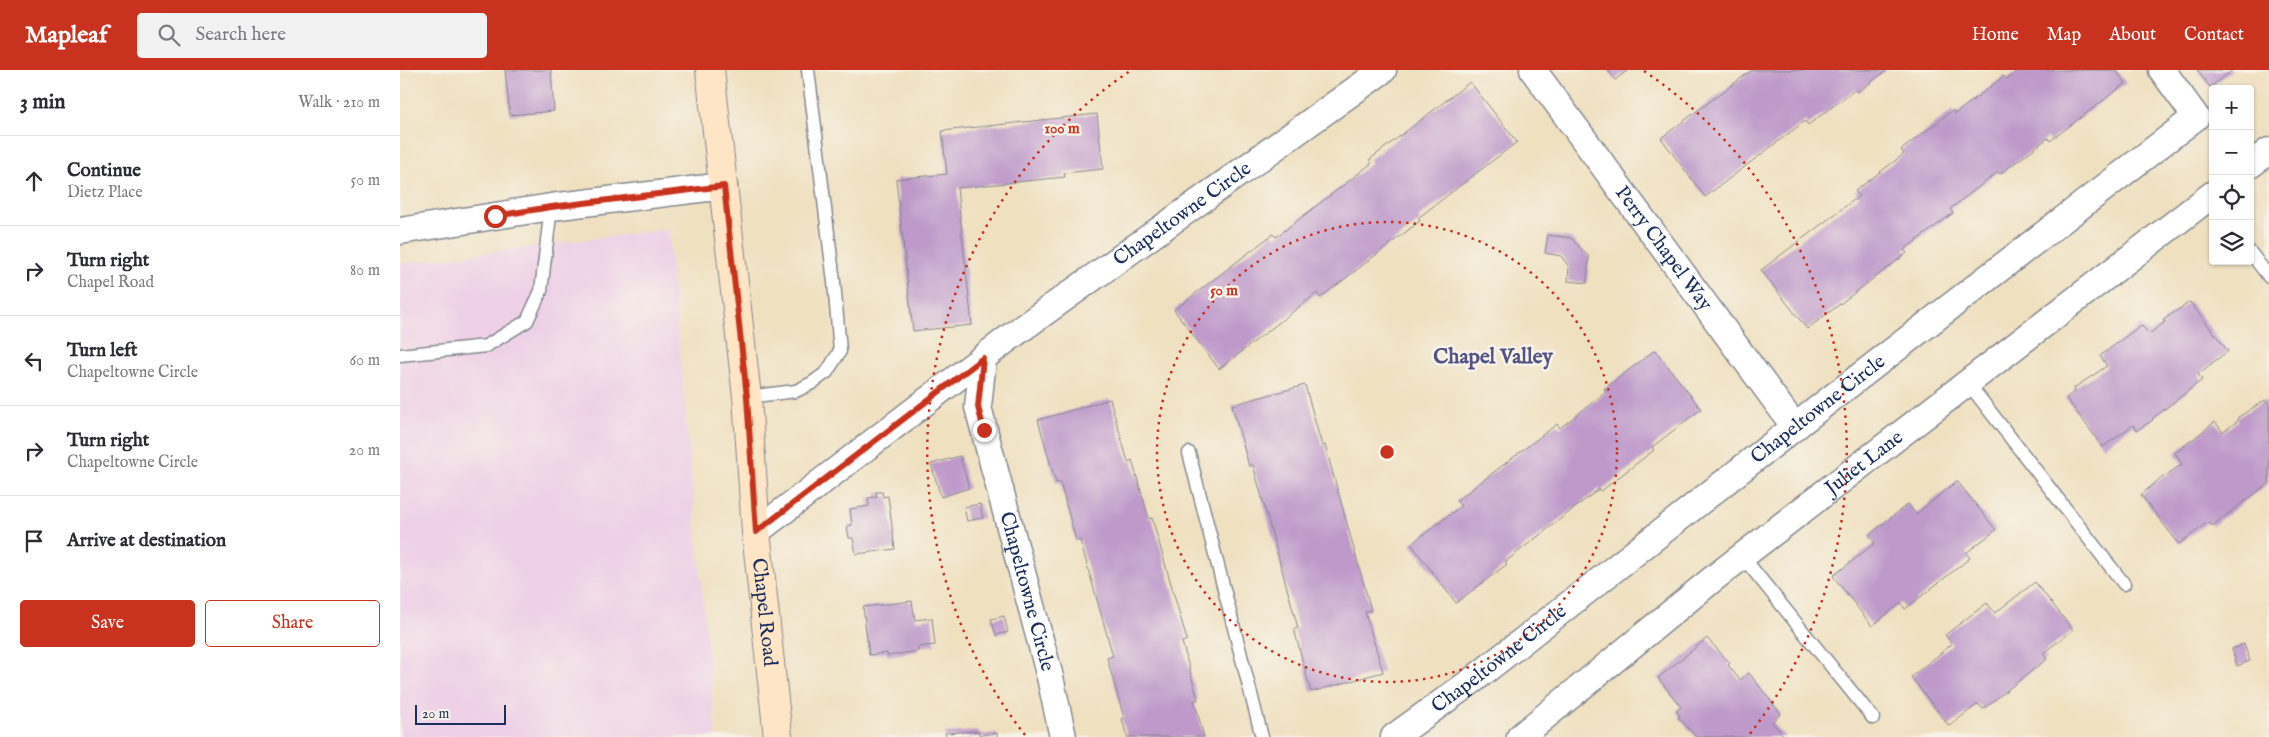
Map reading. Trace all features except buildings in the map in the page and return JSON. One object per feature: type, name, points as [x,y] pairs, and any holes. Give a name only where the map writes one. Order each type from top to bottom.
[{"type":"street","name":"Chapel Road","points":[[710,70],[747,397],[756,532],[778,737]]},
{"type":"street","name":"Chapeltowne Circle","points":[[756,532],[983,358],[1383,70]]},
{"type":"street","name":"Perry Chapel Way","points":[[1533,70],[1795,427]]},
{"type":"street","name":"Chapeltowne Circle","points":[[1394,737],[1473,680],[1795,427],[2196,117],[2162,70]]},
{"type":"street","points":[[2254,162],[2269,151]]},
{"type":"street","points":[[400,231],[551,207],[724,186]]},
{"type":"street","name":"Juliet Lane","points":[[1520,737],[1742,556],[2209,200]]},
{"type":"street","name":"Chapeltowne Circle","points":[[983,358],[978,407],[1050,677],[1062,737]]},
{"type":"lane","points":[[747,397],[796,391],[812,383],[827,372],[840,351],[834,282],[808,70]]},
{"type":"lane","points":[[400,355],[486,346],[527,321],[541,291],[551,207]]},
{"type":"lane","points":[[2254,257],[2269,277]]},
{"type":"lane","points":[[1968,383],[2124,584]]},
{"type":"lane","points":[[1189,453],[1262,737]]},
{"type":"lane","points":[[1742,556],[1873,718]]},
{"type":"shaded area","points":[[668,229],[716,737],[400,737],[400,264]]},
{"type":"district","name":"Chapel Valley","points":[[1493,357]]},
{"type":"route","points":[[495,216],[551,207],[724,186],[747,397],[756,532],[983,358],[978,407],[984,430]]}]
